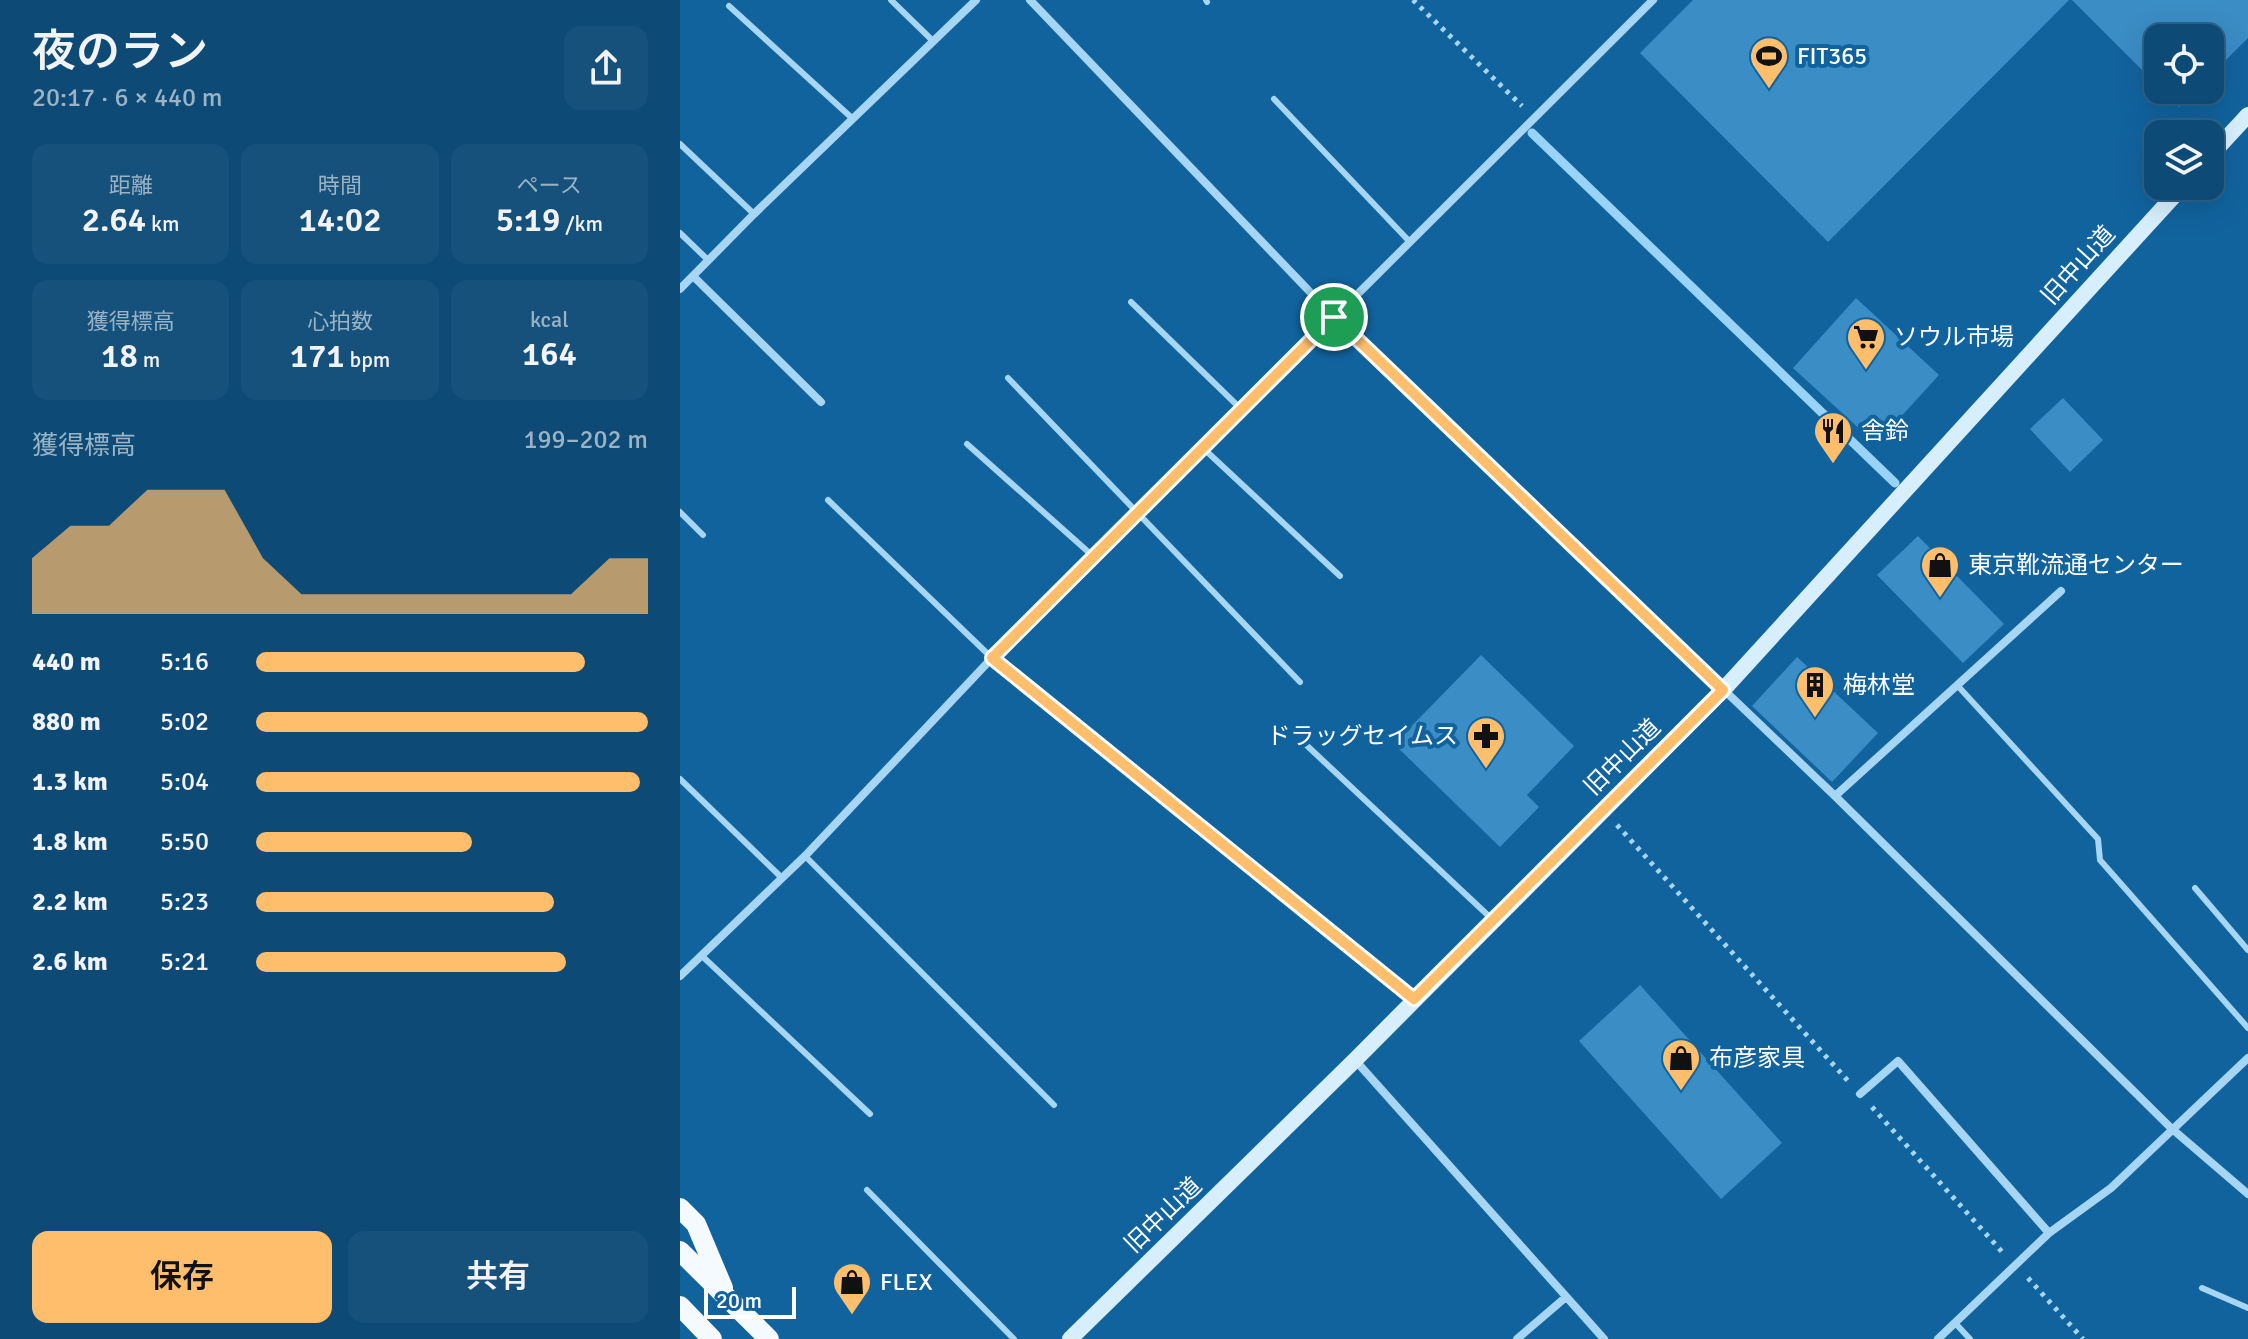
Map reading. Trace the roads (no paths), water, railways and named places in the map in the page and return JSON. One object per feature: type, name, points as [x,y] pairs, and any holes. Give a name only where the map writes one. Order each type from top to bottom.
[{"type":"main road","points":[[2224,141],[2248,115]]},
{"type":"main road","name":"旧中山道","points":[[1070,1339],[1355,1060],[1723,690],[2170,200]]},
{"type":"main road","points":[[680,1208],[696,1224],[728,1299]]},
{"type":"main road","points":[[680,1251],[769,1339]]},
{"type":"main road","points":[[680,1306],[707,1334]]},
{"type":"main road","points":[[680,1328],[707,1334]]},
{"type":"street","points":[[680,289],[976,0]]},
{"type":"street","points":[[1030,0],[1334,317],[1835,796],[2171,1128],[2248,1194]]},
{"type":"street","points":[[680,976],[805,856],[992,658],[1653,0]]},
{"type":"street","points":[[693,276],[821,402]]},
{"type":"street","points":[[1835,796],[2061,591]]},
{"type":"street","points":[[1355,1060],[1604,1339]]},
{"type":"street","points":[[1860,1094],[1898,1061],[2049,1233]]},
{"type":"street","points":[[1938,1339],[2049,1233],[2111,1188],[2171,1128],[2246,1063]]},
{"type":"street","points":[[1517,1339],[1566,1297]]},
{"type":"lane","points":[[891,0],[933,41]]},
{"type":"lane","points":[[729,6],[853,119]]},
{"type":"lane","points":[[1274,99],[1409,241]]},
{"type":"lane","points":[[680,144],[754,214]]},
{"type":"lane","points":[[680,233],[708,260]]},
{"type":"lane","points":[[1131,302],[1241,409]]},
{"type":"lane","points":[[1008,378],[1300,682]]},
{"type":"lane","points":[[967,444],[1094,557]]},
{"type":"lane","points":[[1203,448],[1340,576]]},
{"type":"lane","points":[[828,500],[992,658],[1414,999]]},
{"type":"lane","points":[[680,512],[703,535]]},
{"type":"lane","points":[[1957,685],[2098,839],[2100,860],[2248,1028]]},
{"type":"lane","points":[[1302,741],[1493,920]]},
{"type":"lane","points":[[680,779],[782,878]]},
{"type":"lane","points":[[805,856],[1054,1105]]},
{"type":"lane","points":[[2195,888],[2248,950]]},
{"type":"lane","points":[[701,955],[870,1114]]},
{"type":"lane","points":[[867,1190],[1014,1339]]},
{"type":"lane","points":[[2202,1288],[2248,1308]]},
{"type":"lane","points":[[1956,1324],[1970,1339]]},
{"type":"waterway","points":[[1532,133],[1895,483]]},
{"type":"place","name":"FIT365","points":[[1769,90]]},
{"type":"place","name":"ソウル市場","points":[[1866,371]]},
{"type":"place","name":"舎鈴","points":[[1833,465]]},
{"type":"place","name":"東京靴流通センター","points":[[1940,599]]},
{"type":"place","name":"梅林堂","points":[[1815,719]]},
{"type":"place","name":"ドラッグセイムス","points":[[1486,770]]},
{"type":"place","name":"布彦家具","points":[[1681,1092]]},
{"type":"place","name":"FLEX","points":[[852,1316]]}]
